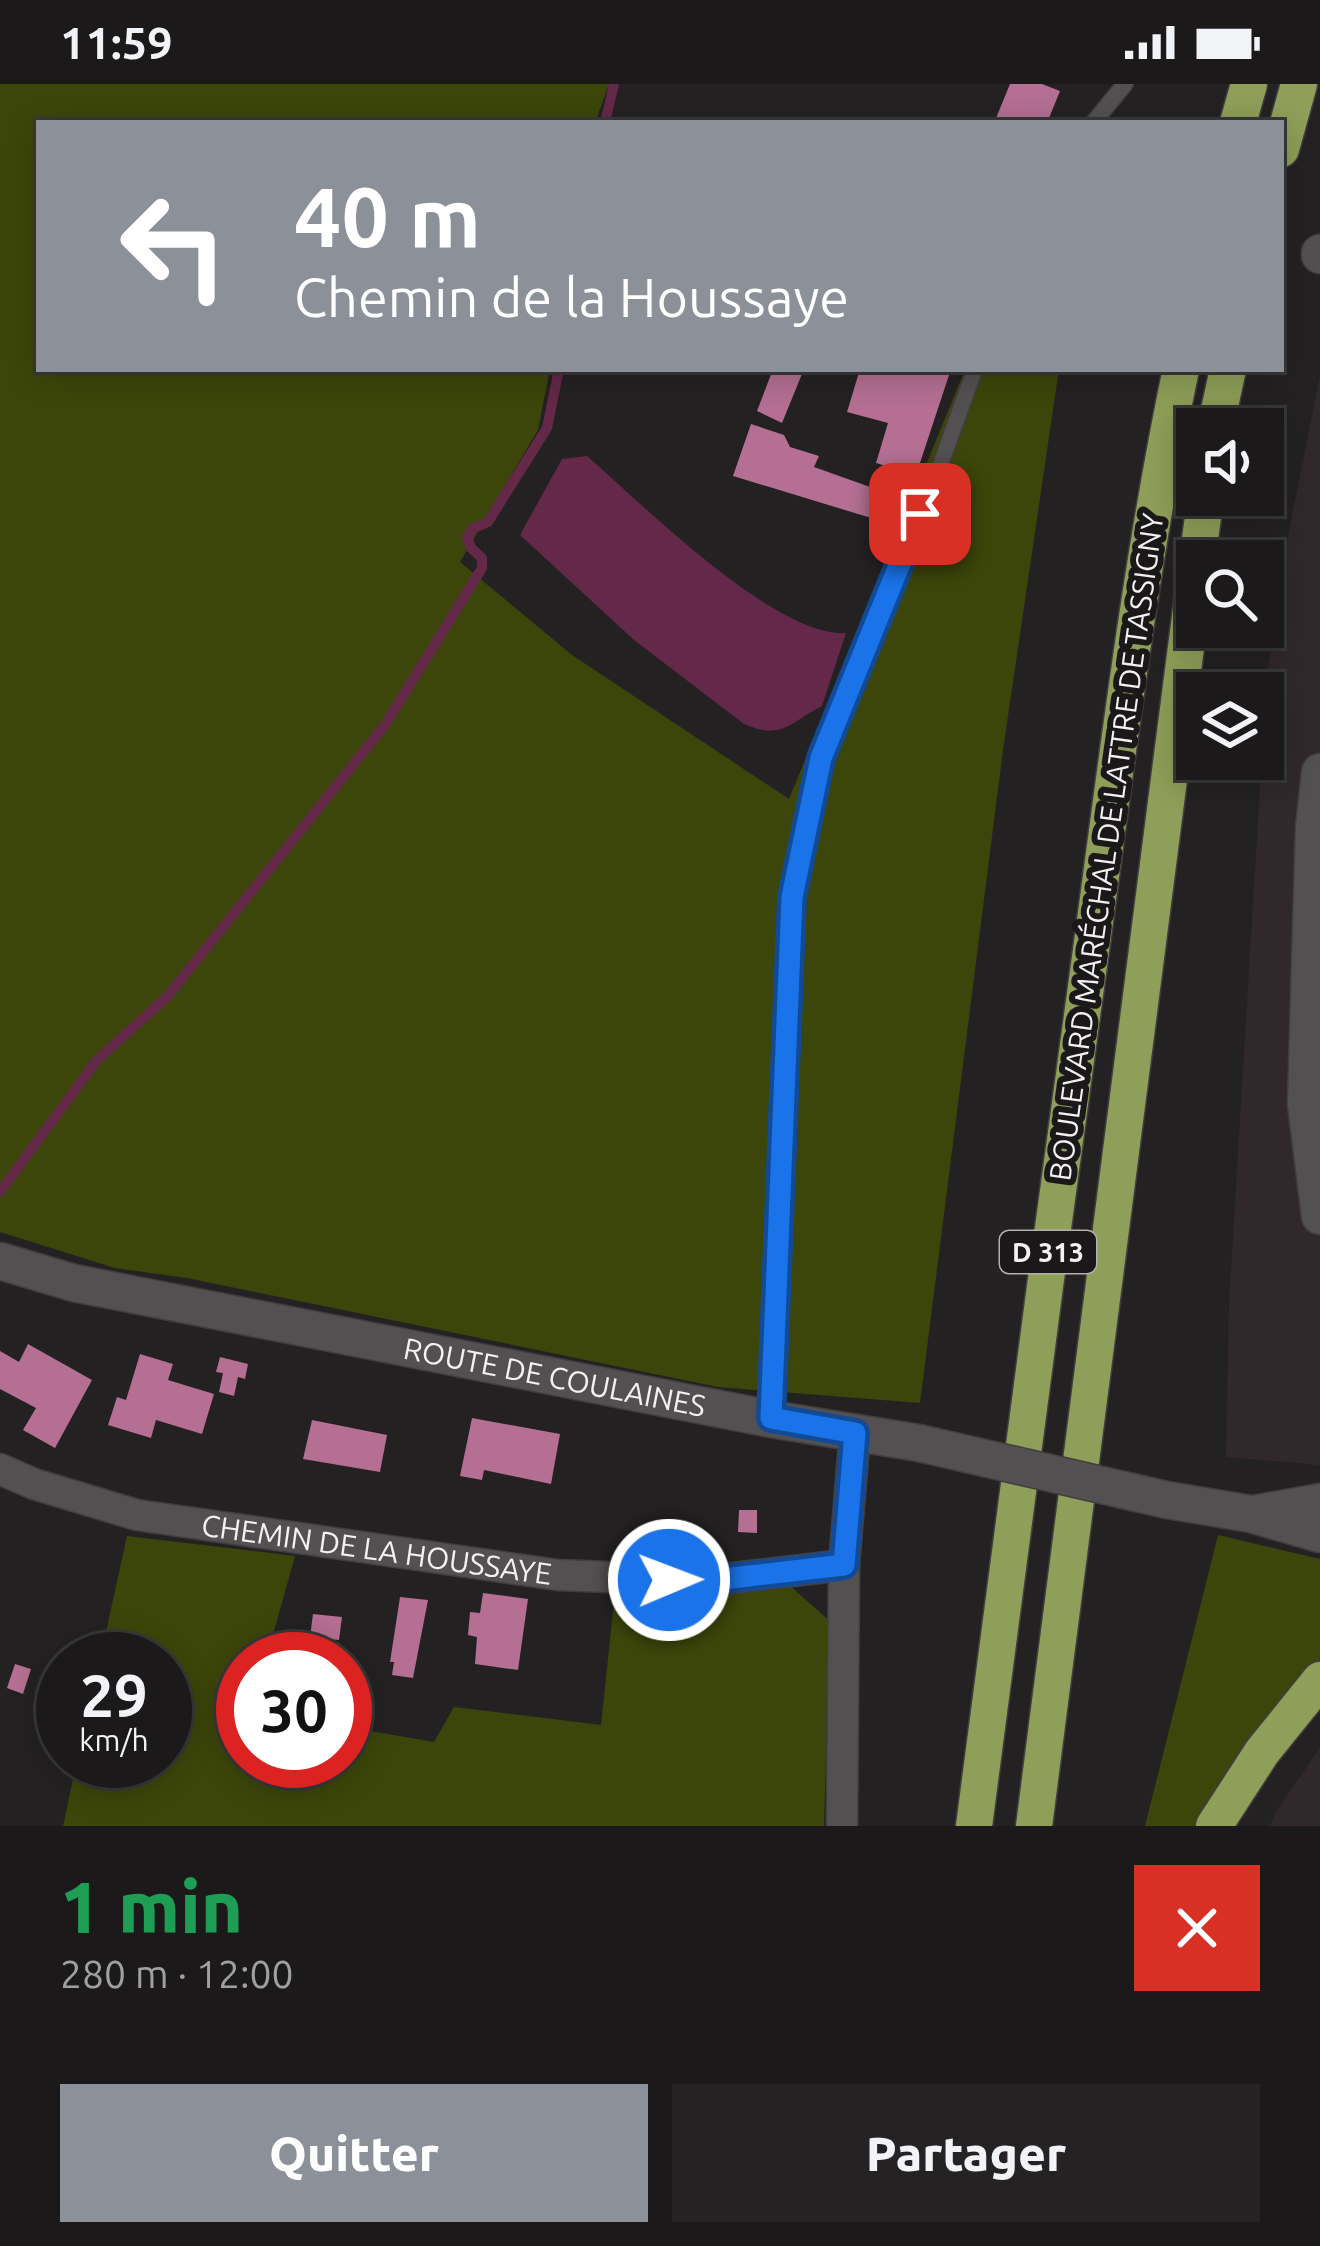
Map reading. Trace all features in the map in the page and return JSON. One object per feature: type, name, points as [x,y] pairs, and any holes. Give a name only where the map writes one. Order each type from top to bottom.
[{"type":"highway","points":[[1239,120],[1250,84]]},
{"type":"highway","points":[[1284,138],[1299,84]]},
{"type":"highway","name":"BOULEVARD MARÉCHAL DE LATTRE DE TASSIGNY","points":[[974,1826],[1129,678],[1162,456],[1180,372]]},
{"type":"highway","points":[[1220,408],[1227,372]]},
{"type":"highway","name":"BOULEVARD MARÉCHAL DE LATTRE DE TASSIGNY","points":[[1034,1826],[1186,648]]},
{"type":"highway","points":[[1214,1826],[1262,1752],[1320,1680]]},
{"type":"street","points":[[1320,772],[1306,1082],[1312,1179],[1320,1216]]},
{"type":"street","name":"ROUTE DE COULAINES","points":[[0,1261],[74,1283],[919,1444],[1167,1500],[1251,1514],[1320,1534]]},
{"type":"street","points":[[842,1826],[844,1565],[855,1433]]},
{"type":"street","name":"CHEMIN DE LA HOUSSAYE","points":[[0,1469],[137,1515],[558,1575],[706,1581],[844,1565]]},
{"type":"street","name":"ROUTE DE COULAINES","points":[[1251,1514],[1320,1502]]},
{"type":"lane","points":[[1095,120],[1125,84]]},
{"type":"lane","points":[[771,1418],[792,897],[821,758],[974,372]]},
{"type":"shaded area","points":[[1320,374],[1320,1465],[1226,1457],[1229,1303],[1260,780],[1284,780],[1284,672],[1268,672],[1271,648],[1284,648],[1284,558]]},
{"type":"shaded area","points":[[587,456],[748,592],[817,629],[846,633],[822,706],[777,730],[744,724],[634,640],[520,535],[562,459]]},
{"type":"shaded area","points":[[1320,1748],[1320,1826],[1270,1826],[1275,1813]]},
{"type":"green space","points":[[0,84],[609,84],[596,120],[36,120],[36,372],[549,372],[538,430],[460,562],[572,655],[789,799],[962,377],[966,372],[1059,372],[1003,750],[920,1403],[718,1387],[187,1278],[115,1268],[0,1232]]},
{"type":"green space","points":[[1218,1535],[1320,1559],[1320,1663],[1199,1826],[1145,1826]]},
{"type":"green space","points":[[127,1536],[295,1556],[274,1632],[216,1632],[216,1788],[372,1788],[372,1731],[434,1742],[454,1707],[601,1725],[614,1602],[790,1586],[830,1621],[824,1826],[63,1826],[71,1788],[192,1788],[192,1632],[106,1632]]},
{"type":"building","points":[[1010,84],[1042,84],[1060,91],[1048,120],[995,120]]},
{"type":"building","points":[[772,372],[803,372],[782,423],[757,411]]},
{"type":"building","points":[[859,372],[950,372],[916,475],[876,463],[888,423],[847,412]]},
{"type":"building","points":[[751,424],[784,435],[790,447],[819,456],[814,467],[901,498],[891,524],[733,476]]},
{"type":"building","points":[[28,1344],[92,1380],[55,1448],[23,1430],[36,1408],[0,1389],[0,1351],[19,1362]]},
{"type":"building","points":[[140,1354],[173,1364],[168,1380],[214,1394],[202,1434],[156,1420],[151,1438],[108,1425],[117,1397],[126,1400]]},
{"type":"building","points":[[220,1357],[248,1364],[245,1379],[238,1377],[234,1396],[219,1392]]},
{"type":"building","points":[[472,1418],[560,1434],[551,1484],[484,1470],[482,1480],[460,1476]]},
{"type":"building","points":[[312,1420],[387,1435],[380,1472],[303,1459]]},
{"type":"building","points":[[739,1510],[757,1510],[757,1533],[738,1532]]},
{"type":"building","points":[[483,1593],[528,1599],[518,1670],[475,1664],[477,1637],[468,1635],[470,1612],[480,1613]]},
{"type":"building","points":[[400,1597],[428,1600],[413,1678],[392,1675]]},
{"type":"building","points":[[313,1614],[342,1617],[340,1632],[311,1632]]},
{"type":"building","points":[[15,1664],[31,1669],[23,1694],[7,1688]]},
{"type":"waterway","points":[[606,120],[614,84]]},
{"type":"waterway","points":[[0,1192],[97,1060],[167,997],[385,725],[482,568],[482,558],[467,537],[472,529],[488,522],[547,428],[558,372]]},
{"type":"route","points":[[669,1580],[706,1581],[844,1565],[855,1433],[771,1418],[792,897],[821,758],[920,514]]}]
